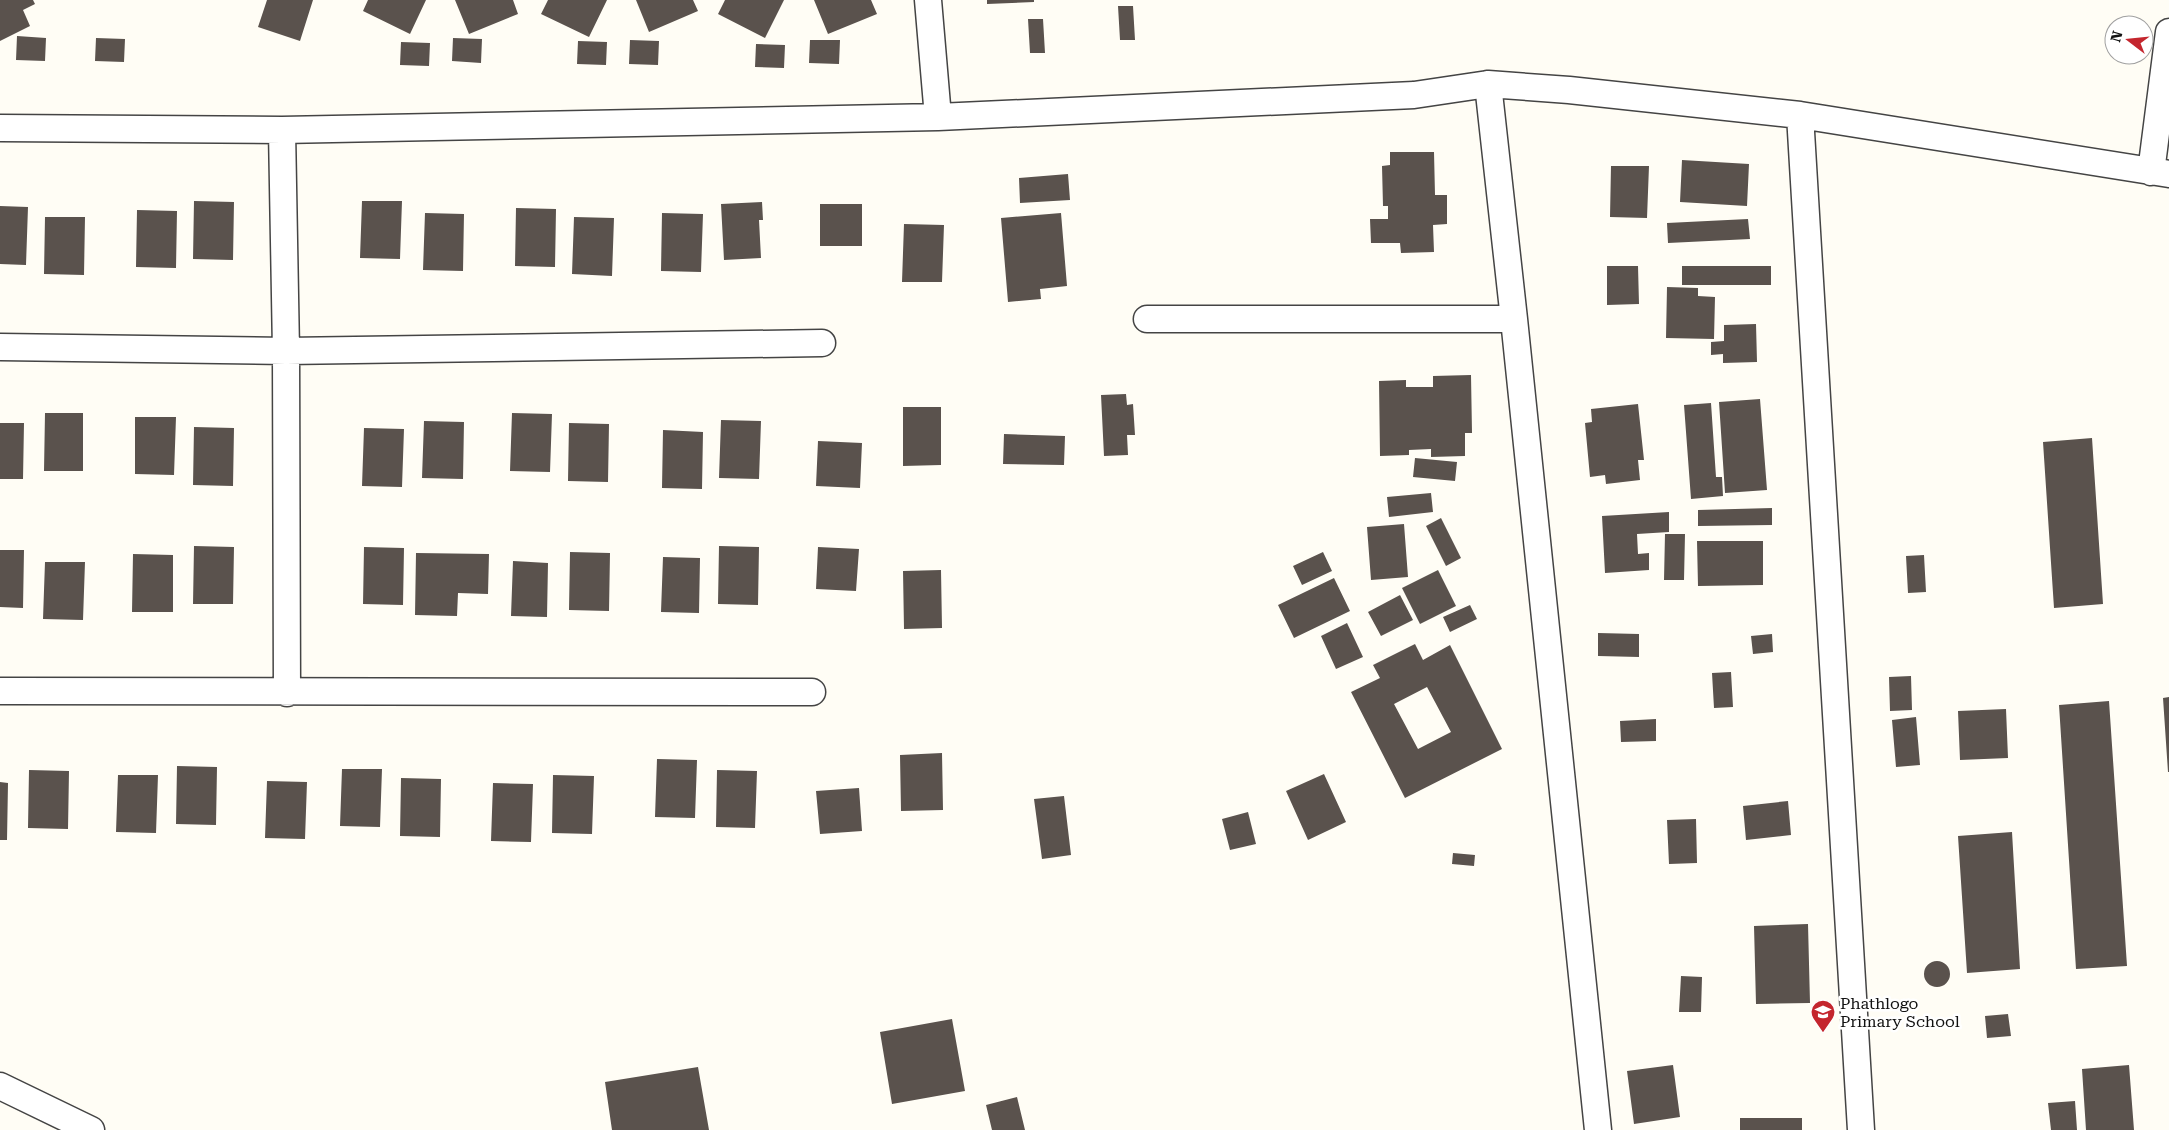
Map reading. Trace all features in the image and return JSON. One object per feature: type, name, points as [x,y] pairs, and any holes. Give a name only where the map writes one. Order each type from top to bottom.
[{"type":"street","points":[[928,0],[938,117]]},
{"type":"street","points":[[0,128],[282,130],[938,117],[1414,95],[1488,84],[1569,90],[1800,115],[2160,173],[2169,32]]},
{"type":"street","points":[[1488,84],[1598,1130]]},
{"type":"street","points":[[1800,115],[1861,1130]]},
{"type":"street","points":[[282,130],[286,351],[287,693]]},
{"type":"street","points":[[1147,320],[1514,319]]},
{"type":"street","points":[[0,347],[286,351],[822,343]]},
{"type":"street","points":[[0,691],[287,693],[812,692]]},
{"type":"street","points":[[0,1086],[91,1130]]},
{"type":"building","points":[[0,0],[33,0],[35,4],[23,10],[30,26],[0,41]]},
{"type":"building","points":[[267,0],[313,0],[300,41],[258,27]]},
{"type":"building","points":[[368,0],[426,0],[410,34],[363,11]]},
{"type":"building","points":[[455,0],[513,0],[518,14],[469,34]]},
{"type":"building","points":[[548,0],[607,0],[589,37],[541,14]]},
{"type":"building","points":[[636,0],[693,0],[698,11],[649,32]]},
{"type":"building","points":[[725,0],[784,0],[765,38],[718,14]]},
{"type":"building","points":[[814,0],[871,0],[877,14],[828,34]]},
{"type":"building","points":[[987,0],[1034,0],[1034,2],[987,4]]},
{"type":"building","points":[[1118,6],[1133,6],[1135,40],[1120,40]]},
{"type":"building","points":[[1028,19],[1043,19],[1045,53],[1030,53]]},
{"type":"building","points":[[17,36],[46,38],[45,61],[16,60]]},
{"type":"building","points":[[96,38],[125,39],[124,62],[95,61]]},
{"type":"building","points":[[453,38],[482,39],[481,63],[452,61]]},
{"type":"building","points":[[630,40],[659,41],[658,65],[629,64]]},
{"type":"building","points":[[810,40],[840,40],[839,64],[809,63]]},
{"type":"building","points":[[578,41],[607,42],[606,65],[577,64]]},
{"type":"building","points":[[401,42],[430,43],[429,66],[400,65]]},
{"type":"building","points":[[756,44],[785,45],[784,68],[755,67]]},
{"type":"building","points":[[1390,152],[1434,152],[1435,195],[1447,195],[1447,224],[1433,225],[1434,252],[1401,253],[1400,243],[1371,243],[1370,219],[1388,219],[1388,206],[1383,206],[1382,166],[1390,165]]},
{"type":"building","points":[[1682,160],[1749,164],[1747,206],[1680,202]]},
{"type":"building","points":[[1611,166],[1649,166],[1647,218],[1610,217]]},
{"type":"building","points":[[1068,174],[1070,200],[1020,203],[1019,178]]},
{"type":"building","points":[[194,201],[234,202],[233,260],[193,259]]},
{"type":"building","points":[[362,201],[402,201],[400,259],[360,258]]},
{"type":"building","points":[[762,202],[763,220],[759,220],[761,258],[724,260],[721,204]]},
{"type":"building","points":[[820,204],[862,204],[862,246],[820,246]]},
{"type":"building","points":[[0,206],[28,207],[26,265],[0,264]]},
{"type":"building","points":[[516,208],[556,209],[555,267],[515,266]]},
{"type":"building","points":[[137,210],[177,211],[176,268],[136,267]]},
{"type":"building","points":[[425,213],[464,214],[463,271],[423,270]]},
{"type":"building","points":[[662,213],[703,214],[701,272],[661,271]]},
{"type":"building","points":[[1061,213],[1067,286],[1040,289],[1041,299],[1008,302],[1001,218]]},
{"type":"building","points":[[45,217],[85,217],[84,275],[44,274]]},
{"type":"building","points":[[574,217],[614,218],[612,276],[572,274]]},
{"type":"building","points":[[1748,219],[1750,239],[1668,243],[1667,223]]},
{"type":"building","points":[[904,224],[944,225],[942,282],[902,282]]},
{"type":"building","points":[[1607,266],[1638,266],[1639,304],[1607,305]]},
{"type":"building","points":[[1682,266],[1771,266],[1771,285],[1682,285]]},
{"type":"building","points":[[1667,287],[1698,288],[1698,296],[1715,297],[1714,339],[1666,338]]},
{"type":"building","points":[[1756,324],[1757,362],[1723,363],[1723,354],[1711,355],[1711,342],[1724,341],[1724,325]]},
{"type":"building","points":[[1471,375],[1472,433],[1465,433],[1465,456],[1431,457],[1431,449],[1409,450],[1409,455],[1380,456],[1379,381],[1406,380],[1406,387],[1433,387],[1433,376]]},
{"type":"building","points":[[1126,394],[1127,405],[1133,404],[1135,435],[1127,435],[1128,455],[1104,456],[1101,395]]},
{"type":"building","points":[[1760,399],[1767,490],[1725,493],[1719,402]]},
{"type":"building","points":[[1711,403],[1716,477],[1722,477],[1723,496],[1691,499],[1684,405]]},
{"type":"building","points":[[1638,404],[1644,460],[1638,460],[1640,480],[1606,484],[1605,475],[1590,477],[1585,423],[1592,422],[1591,409]]},
{"type":"building","points":[[903,407],[941,407],[941,465],[903,466]]},
{"type":"building","points":[[45,413],[83,413],[83,471],[44,471]]},
{"type":"building","points":[[512,413],[552,414],[550,472],[510,471]]},
{"type":"building","points":[[135,417],[176,417],[174,475],[135,474]]},
{"type":"building","points":[[721,420],[761,421],[759,479],[719,478]]},
{"type":"building","points":[[424,421],[464,422],[463,479],[422,478]]},
{"type":"building","points":[[0,423],[24,423],[23,479],[0,479]]},
{"type":"building","points":[[569,423],[609,424],[608,482],[568,481]]},
{"type":"building","points":[[194,427],[234,428],[233,486],[193,485]]},
{"type":"building","points":[[364,428],[404,429],[402,487],[362,486]]},
{"type":"building","points":[[663,430],[703,432],[702,489],[662,488]]},
{"type":"building","points":[[1004,434],[1065,436],[1064,465],[1003,464]]},
{"type":"building","points":[[2092,438],[2103,604],[2054,608],[2043,442]]},
{"type":"building","points":[[818,441],[862,443],[860,488],[816,486]]},
{"type":"building","points":[[1415,458],[1457,462],[1455,481],[1413,477]]},
{"type":"building","points":[[1431,493],[1433,512],[1389,517],[1387,497]]},
{"type":"building","points":[[1772,508],[1772,525],[1698,526],[1698,510]]},
{"type":"building","points":[[1669,512],[1669,532],[1637,534],[1638,554],[1649,553],[1649,570],[1605,573],[1602,516]]},
{"type":"building","points":[[1441,518],[1461,558],[1446,566],[1426,526]]},
{"type":"building","points":[[1404,524],[1408,577],[1371,580],[1367,527]]},
{"type":"building","points":[[1665,534],[1685,534],[1684,580],[1664,580]]},
{"type":"building","points":[[1697,541],[1763,541],[1763,585],[1698,586]]},
{"type":"building","points":[[194,546],[234,547],[233,604],[193,604]]},
{"type":"building","points":[[719,546],[759,547],[758,605],[718,604]]},
{"type":"building","points":[[364,547],[404,548],[403,605],[363,604]]},
{"type":"building","points":[[818,547],[859,549],[856,591],[816,589]]},
{"type":"building","points":[[0,550],[24,550],[23,608],[0,607]]},
{"type":"building","points":[[570,552],[610,553],[609,611],[569,610]]},
{"type":"building","points":[[1323,552],[1332,571],[1302,585],[1293,566]]},
{"type":"building","points":[[416,553],[489,554],[488,594],[458,593],[457,616],[415,615]]},
{"type":"building","points":[[133,554],[173,555],[173,612],[132,612]]},
{"type":"building","points":[[1924,555],[1926,592],[1908,593],[1906,556]]},
{"type":"building","points":[[663,557],[700,558],[699,613],[661,612]]},
{"type":"building","points":[[513,561],[548,563],[547,617],[511,616]]},
{"type":"building","points":[[45,562],[85,562],[83,620],[43,619]]},
{"type":"building","points":[[941,570],[942,628],[904,629],[903,571]]},
{"type":"building","points":[[1438,570],[1456,606],[1420,624],[1402,588]]},
{"type":"building","points":[[1334,578],[1350,611],[1294,638],[1278,605]]},
{"type":"building","points":[[1400,595],[1413,620],[1381,636],[1368,612]]},
{"type":"building","points":[[1470,605],[1477,619],[1450,632],[1443,617]]},
{"type":"building","points":[[1347,623],[1363,657],[1336,669],[1321,636]]},
{"type":"building","points":[[1598,633],[1639,634],[1639,657],[1598,656]]},
{"type":"building","points":[[1772,634],[1773,652],[1753,654],[1751,636]]},
{"type":"building","points":[[1415,644],[1423,660],[1450,645],[1502,749],[1405,798],[1351,692],[1380,678],[1373,665]],"holes":[[[1427,687],[1451,732],[1418,749],[1394,704]]]},
{"type":"building","points":[[1731,672],[1733,707],[1714,708],[1712,673]]},
{"type":"building","points":[[1911,676],[1912,710],[1890,711],[1889,677]]},
{"type":"building","points":[[2169,697],[2169,772],[2168,772],[2163,698]]},
{"type":"building","points":[[2109,701],[2127,966],[2076,969],[2059,705]]},
{"type":"building","points":[[2006,709],[2008,758],[1960,760],[1958,711]]},
{"type":"building","points":[[1916,717],[1920,765],[1896,767],[1892,720]]},
{"type":"building","points":[[1656,719],[1656,741],[1621,742],[1620,721]]},
{"type":"building","points":[[942,753],[943,810],[901,811],[900,755]]},
{"type":"building","points":[[657,759],[697,760],[695,818],[655,817]]},
{"type":"building","points":[[177,766],[217,767],[216,825],[176,824]]},
{"type":"building","points":[[342,769],[382,769],[380,827],[340,826]]},
{"type":"building","points":[[29,770],[69,771],[68,829],[28,828]]},
{"type":"building","points":[[717,770],[757,771],[755,828],[716,827]]},
{"type":"building","points":[[1324,774],[1346,822],[1308,840],[1286,791]]},
{"type":"building","points":[[118,775],[158,775],[156,833],[116,832]]},
{"type":"building","points":[[553,775],[594,776],[592,834],[552,833]]},
{"type":"building","points":[[401,778],[441,779],[440,837],[400,836]]},
{"type":"building","points":[[267,781],[307,782],[305,839],[265,838]]},
{"type":"building","points":[[0,782],[8,783],[7,840],[0,840]]},
{"type":"building","points":[[493,783],[533,784],[531,842],[491,841]]},
{"type":"building","points":[[859,788],[862,831],[820,834],[816,791]]},
{"type":"building","points":[[1064,796],[1071,855],[1042,859],[1034,799]]},
{"type":"building","points":[[1788,801],[1791,835],[1746,840],[1743,806]]},
{"type":"building","points":[[1248,812],[1256,844],[1230,850],[1222,819]]},
{"type":"building","points":[[1696,819],[1697,863],[1669,864],[1667,820]]},
{"type":"building","points":[[2012,832],[2020,969],[1967,973],[1958,836]]},
{"type":"building","points":[[1453,853],[1475,855],[1474,866],[1452,864]]},
{"type":"building","points":[[1808,924],[1810,1003],[1756,1004],[1754,926]]},
{"type":"building","points":[[1937,961],[1946,965],[1950,974],[1946,983],[1937,987],[1928,983],[1924,974],[1928,965]]},
{"type":"building","points":[[1681,976],[1702,977],[1701,1012],[1679,1012]]},
{"type":"building","points":[[2008,1014],[2011,1036],[1987,1038],[1985,1016]]},
{"type":"building","points":[[952,1019],[965,1091],[892,1104],[880,1032]]},
{"type":"building","points":[[1673,1065],[1680,1117],[1634,1124],[1627,1071]]},
{"type":"building","points":[[2129,1065],[2134,1130],[2086,1130],[2082,1069]]},
{"type":"building","points":[[698,1067],[709,1130],[612,1130],[605,1082]]},
{"type":"building","points":[[1017,1097],[1025,1130],[992,1130],[986,1105]]},
{"type":"building","points":[[2075,1101],[2077,1130],[2051,1130],[2048,1103]]},
{"type":"building","points":[[1740,1118],[1802,1118],[1802,1130],[1740,1130]]},
{"type":"place","name":"Phathlogo Primary School","points":[[1823,1033]]}]
